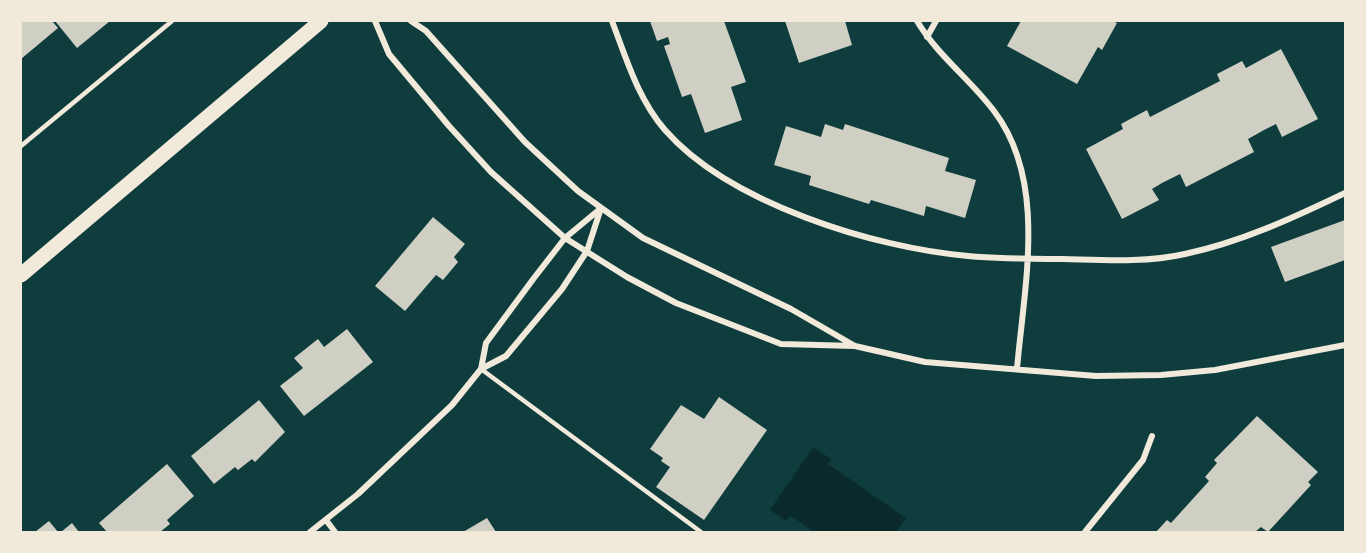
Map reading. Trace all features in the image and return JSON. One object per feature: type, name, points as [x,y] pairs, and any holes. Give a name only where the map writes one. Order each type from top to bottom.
[{"type":"main road","points":[[22,274],[321,21]]},
{"type":"street","points":[[375,21],[390,54],[449,126],[491,172],[565,238],[676,303],[781,344],[855,346],[925,362],[1096,376],[1161,375],[1215,370],[1345,345]]},
{"type":"street","points":[[411,21],[426,31],[525,142],[578,190],[643,238],[790,309],[855,346]]},
{"type":"street","points":[[612,21],[640,93],[664,129],[693,158],[719,176],[812,221],[914,248],[968,256],[1026,259],[1129,261],[1183,255],[1239,240],[1345,193]]},
{"type":"street","points":[[917,21],[927,37],[994,111],[1014,144],[1026,178],[1030,216],[1017,369]]},
{"type":"street","points":[[927,37],[936,21]]},
{"type":"street","points":[[481,369],[486,343],[565,238],[601,207]]},
{"type":"street","points":[[310,532],[358,494],[452,405],[481,369],[506,356],[562,289],[587,251],[601,207]]},
{"type":"street","points":[[1085,532],[1143,460],[1152,436]]},
{"type":"street","points":[[326,520],[335,532]]},
{"type":"lane","points":[[21,146],[172,21]]},
{"type":"lane","points":[[481,369],[701,532]]},
{"type":"water","points":[[813,447],[831,459],[828,464],[906,518],[896,532],[814,532],[791,516],[786,521],[770,510]]},
{"type":"building","points":[[21,21],[52,21],[58,28],[21,59]]},
{"type":"building","points":[[55,21],[110,21],[77,48]]},
{"type":"building","points":[[650,21],[724,21],[746,82],[731,87],[742,120],[705,133],[691,94],[682,97],[664,46],[670,44],[668,37],[657,41]]},
{"type":"building","points":[[785,21],[845,21],[852,45],[799,63]]},
{"type":"building","points":[[1021,21],[1112,21],[1117,23],[1102,50],[1098,47],[1077,84],[1007,46]]},
{"type":"building","points":[[1281,49],[1318,119],[1282,137],[1276,124],[1264,130],[1248,139],[1254,152],[1186,187],[1180,174],[1162,183],[1152,189],[1159,200],[1122,219],[1086,149],[1123,129],[1121,124],[1147,110],[1150,117],[1220,81],[1217,74],[1242,61],[1246,68]]},
{"type":"building","points":[[825,124],[843,130],[845,124],[949,158],[945,171],[976,180],[965,218],[926,206],[924,216],[871,200],[869,204],[809,185],[811,176],[774,165],[786,126],[821,137]]},
{"type":"building","points":[[433,217],[465,244],[454,257],[458,262],[443,280],[436,275],[405,311],[375,286]]},
{"type":"building","points":[[1345,220],[1345,260],[1285,282],[1271,247]]},
{"type":"building","points":[[347,329],[373,362],[304,416],[280,386],[303,368],[294,358],[318,339],[324,347]]},
{"type":"building","points":[[719,397],[767,430],[704,520],[656,487],[670,467],[661,461],[663,458],[650,449],[681,405],[704,419]]},
{"type":"building","points":[[259,400],[285,432],[255,462],[252,459],[238,470],[235,467],[214,484],[191,456]]},
{"type":"building","points":[[1257,416],[1318,472],[1308,482],[1311,485],[1268,532],[1261,527],[1255,532],[1156,532],[1167,520],[1171,523],[1209,481],[1205,477],[1217,463],[1214,460]]},
{"type":"building","points":[[167,464],[194,496],[167,520],[170,524],[160,532],[107,532],[99,523]]},
{"type":"building","points":[[487,518],[496,532],[463,532]]},
{"type":"building","points":[[49,521],[58,532],[35,532]]},
{"type":"building","points":[[72,523],[79,532],[61,532]]}]
